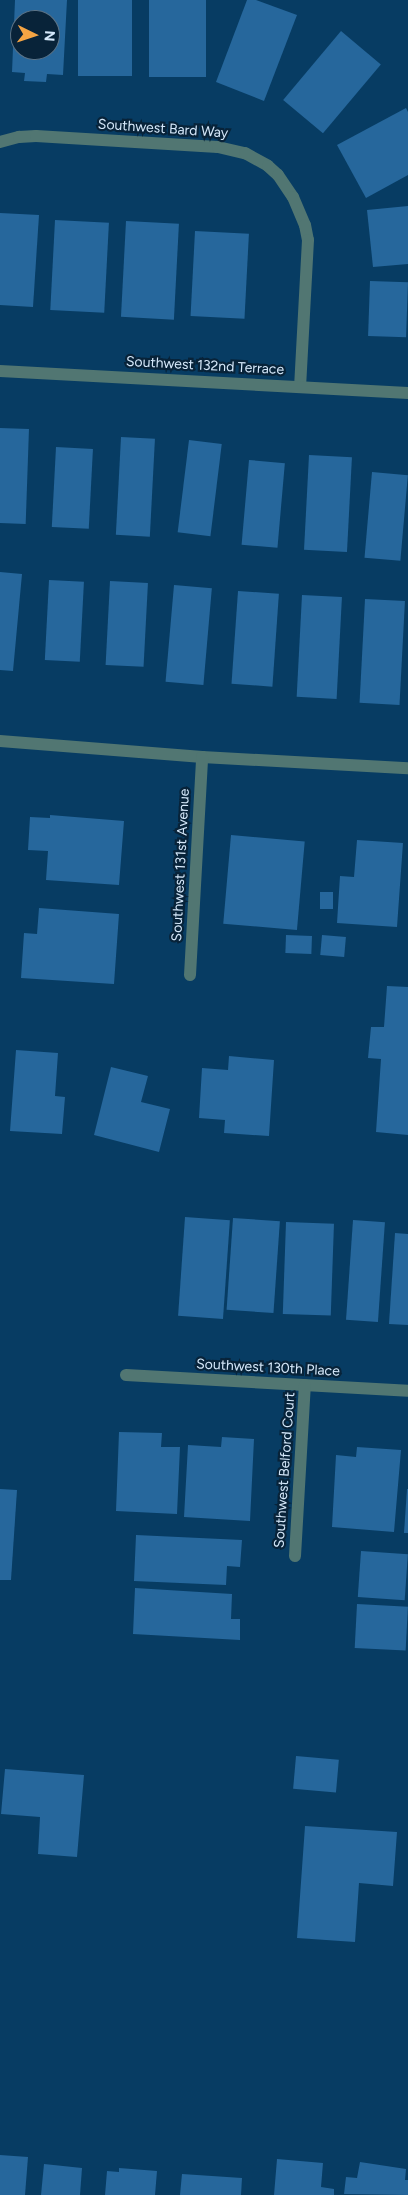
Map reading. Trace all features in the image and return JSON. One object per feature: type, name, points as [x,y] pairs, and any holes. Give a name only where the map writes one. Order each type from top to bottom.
[{"type":"street","name":"Southwest Bard Way","points":[[0,142],[19,137],[36,136],[218,147],[245,153],[268,166],[278,175],[293,196],[308,240],[300,386]]},
{"type":"street","name":"Southwest 132nd Terrace","points":[[0,371],[408,393]]},
{"type":"street","points":[[0,741],[202,757],[408,768]]},
{"type":"street","name":"Southwest 131st Avenue","points":[[190,974],[202,757]]},
{"type":"street","name":"Southwest 130th Place","points":[[126,1375],[408,1391]]},
{"type":"street","name":"Southwest Belford Court","points":[[295,1556],[305,1385]]},
{"type":"building","points":[[15,0],[67,0],[63,75],[47,74],[46,82],[24,81],[25,73],[12,72],[12,60],[60,60],[60,10],[15,10]]},
{"type":"building","points":[[78,0],[132,0],[132,76],[78,76]]},
{"type":"building","points":[[149,0],[206,0],[206,77],[149,77]]},
{"type":"building","points":[[247,0],[256,0],[297,15],[264,101],[216,82]]},
{"type":"building","points":[[341,31],[381,64],[323,133],[283,100]]},
{"type":"building","points":[[406,108],[408,112],[408,175],[366,198],[337,145]]},
{"type":"building","points":[[408,206],[408,264],[373,267],[367,210]]},
{"type":"building","points":[[0,213],[39,215],[33,307],[0,305]]},
{"type":"building","points":[[55,220],[109,223],[104,313],[50,310]]},
{"type":"building","points":[[126,221],[179,224],[174,320],[121,317]]},
{"type":"building","points":[[195,231],[249,234],[244,319],[191,316]]},
{"type":"building","points":[[370,281],[408,282],[406,337],[368,336]]},
{"type":"building","points":[[0,428],[29,429],[26,524],[0,523]]},
{"type":"building","points":[[121,437],[155,439],[150,537],[116,535]]},
{"type":"building","points":[[189,440],[222,444],[210,536],[178,532]]},
{"type":"building","points":[[56,447],[93,449],[89,529],[52,527]]},
{"type":"building","points":[[309,455],[352,457],[347,552],[304,550]]},
{"type":"building","points":[[249,460],[285,463],[277,548],[242,545]]},
{"type":"building","points":[[372,472],[408,475],[400,561],[365,558]]},
{"type":"building","points":[[0,572],[22,574],[13,671],[0,670]]},
{"type":"building","points":[[49,580],[84,582],[80,662],[45,660]]},
{"type":"building","points":[[110,581],[148,583],[144,667],[106,665]]},
{"type":"building","points":[[174,585],[212,588],[203,685],[166,682]]},
{"type":"building","points":[[238,591],[279,594],[272,687],[232,684]]},
{"type":"building","points":[[302,595],[342,597],[337,699],[297,697]]},
{"type":"building","points":[[365,599],[405,601],[400,705],[360,703]]},
{"type":"building","points":[[50,815],[124,821],[119,885],[46,880],[48,851],[28,850],[30,817],[50,818]]},
{"type":"building","points":[[231,835],[305,841],[297,930],[223,924]]},
{"type":"building","points":[[357,840],[403,843],[397,927],[337,923],[340,876],[354,877]]},
{"type":"building","points":[[320,892],[333,892],[333,909],[320,909]]},
{"type":"building","points":[[39,908],[119,914],[114,984],[21,978],[24,933],[37,934]]},
{"type":"building","points":[[286,935],[312,936],[311,954],[285,953]]},
{"type":"building","points":[[322,935],[346,937],[344,957],[320,955]]},
{"type":"building","points":[[387,986],[408,987],[408,1135],[376,1132],[381,1059],[368,1058],[371,1027],[384,1027]]},
{"type":"building","points":[[16,1050],[58,1053],[55,1096],[65,1097],[62,1134],[10,1131]]},
{"type":"building","points":[[229,1056],[274,1060],[269,1136],[224,1133],[225,1120],[199,1118],[202,1068],[228,1070]]},
{"type":"building","points":[[111,1067],[148,1076],[141,1102],[170,1109],[159,1152],[94,1135]]},
{"type":"building","points":[[185,1217],[230,1220],[223,1319],[178,1316]]},
{"type":"building","points":[[233,1218],[280,1221],[273,1313],[227,1310]]},
{"type":"building","points":[[353,1220],[385,1222],[378,1322],[346,1320]]},
{"type":"building","points":[[286,1222],[334,1224],[331,1316],[283,1314]]},
{"type":"building","points":[[395,1233],[408,1234],[408,1325],[389,1324]]},
{"type":"building","points":[[119,1432],[162,1433],[161,1447],[180,1447],[177,1514],[116,1511]]},
{"type":"building","points":[[222,1437],[254,1439],[250,1521],[184,1517],[188,1445],[221,1447]]},
{"type":"building","points":[[357,1447],[401,1450],[394,1532],[332,1527],[336,1455],[356,1457]]},
{"type":"building","points":[[0,1489],[17,1490],[11,1580],[0,1580]]},
{"type":"building","points":[[407,1489],[408,1533],[404,1533]]},
{"type":"building","points":[[136,1535],[242,1540],[240,1567],[227,1566],[226,1585],[134,1581]]},
{"type":"building","points":[[361,1551],[408,1554],[405,1600],[358,1597]]},
{"type":"building","points":[[135,1588],[232,1594],[231,1619],[240,1619],[240,1640],[133,1634]]},
{"type":"building","points":[[357,1604],[408,1607],[406,1651],[355,1648]]},
{"type":"building","points":[[296,1756],[339,1760],[336,1793],[293,1789]]},
{"type":"building","points":[[5,1769],[84,1775],[77,1857],[38,1854],[40,1817],[1,1814]]},
{"type":"building","points":[[305,1826],[397,1832],[393,1886],[359,1883],[355,1942],[297,1938]]},
{"type":"building","points":[[0,2155],[28,2157],[25,2195],[0,2195]]},
{"type":"building","points":[[277,2159],[323,2163],[321,2187],[334,2189],[334,2195],[274,2195]]},
{"type":"building","points":[[360,2162],[406,2169],[405,2180],[408,2180],[408,2195],[344,2194],[346,2177],[357,2178]]},
{"type":"building","points":[[44,2164],[82,2168],[80,2195],[41,2195]]},
{"type":"building","points":[[119,2168],[157,2171],[155,2195],[105,2195],[107,2171],[119,2172]]},
{"type":"building","points":[[182,2174],[242,2178],[241,2195],[180,2195]]}]
